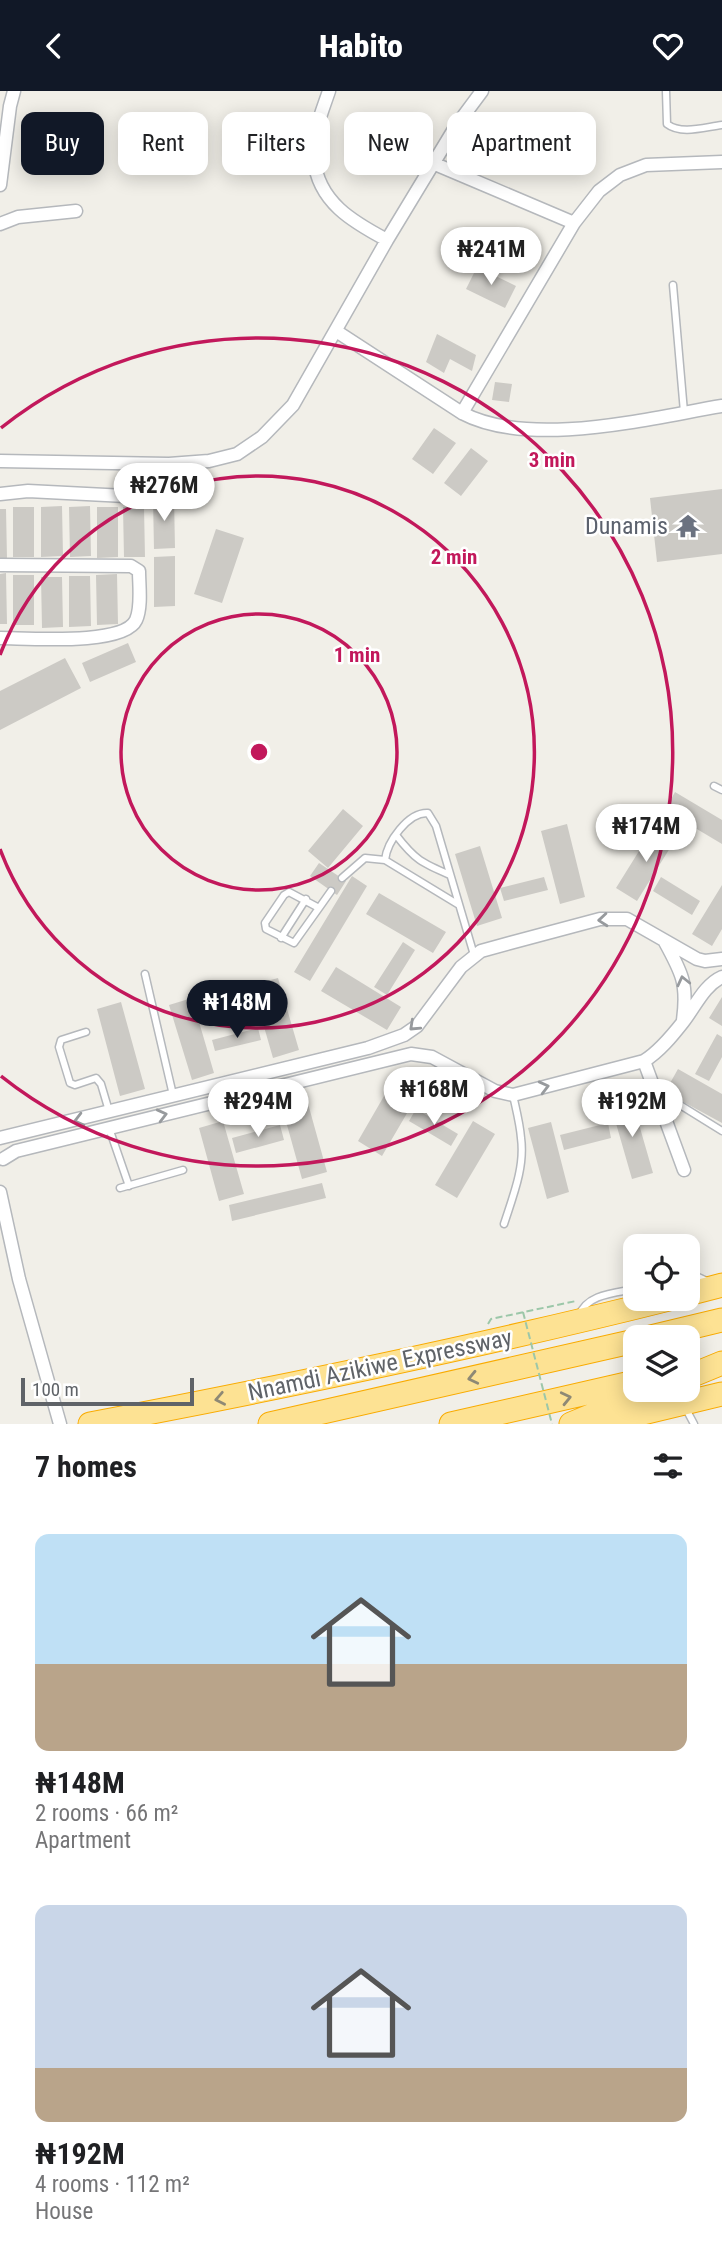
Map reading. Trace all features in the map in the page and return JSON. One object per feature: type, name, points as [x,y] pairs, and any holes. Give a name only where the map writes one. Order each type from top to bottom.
[{"type":"highway","points":[[700,1291],[719,1286]]},
{"type":"highway","name":"Nnamdi Azikiwe Expressway","points":[[90,1424],[262,1391],[623,1311]]},
{"type":"highway","points":[[700,1325],[722,1320]]},
{"type":"highway","name":"Nnamdi Azikiwe Expressway","points":[[270,1424],[623,1344]]},
{"type":"highway","points":[[448,1350],[563,1358]]},
{"type":"highway","points":[[700,1368],[722,1363]]},
{"type":"highway","points":[[700,1372],[722,1363]]},
{"type":"highway","points":[[452,1424],[623,1385]]},
{"type":"highway","points":[[597,1424],[722,1394]]},
{"type":"highway","points":[[571,1424],[624,1402]]},
{"type":"street","points":[[0,185],[9,106],[14,91]]},
{"type":"street","points":[[329,91],[316,135],[314,160],[322,187],[335,206],[353,222],[387,240]]},
{"type":"street","points":[[0,461],[169,464],[209,461],[237,454],[262,437],[293,405],[387,240],[456,126],[482,91]]},
{"type":"street","points":[[462,414],[574,223],[599,191],[620,175],[646,165],[722,162]]},
{"type":"street","points":[[435,164],[574,223]]},
{"type":"street","points":[[0,224],[18,218],[76,211]]},
{"type":"street","points":[[336,331],[462,414],[499,428],[598,427],[722,406]]},
{"type":"street","points":[[0,493],[28,491],[145,497]]},
{"type":"street","points":[[0,565],[131,566],[139,571],[138,616],[130,628],[96,639],[0,638]]},
{"type":"street","points":[[4,1139],[368,1048],[404,1035],[417,1026],[461,967],[481,951],[600,919],[628,919],[665,942],[705,961],[722,959]]},
{"type":"street","points":[[665,942],[680,969],[687,996],[682,1024]]},
{"type":"street","points":[[1,1161],[16,1151],[411,1054],[432,1057],[495,1091],[513,1095],[644,1061],[658,1051],[682,1024],[706,989],[722,977]]},
{"type":"street","points":[[644,1061],[684,1170]]},
{"type":"street","points":[[4,1139],[16,1151]]},
{"type":"street","points":[[1,1161],[4,1139]]},
{"type":"street","points":[[0,1192],[19,1279],[60,1424]]},
{"type":"lane","points":[[666,91],[667,124],[670,127],[679,130],[722,125]]},
{"type":"lane","points":[[673,285],[684,412]]},
{"type":"lane","points":[[714,786],[722,790]]},
{"type":"lane","points":[[385,860],[385,851],[396,835],[420,813],[428,813],[436,826],[475,956]]},
{"type":"lane","points":[[396,835],[418,861],[450,874]]},
{"type":"lane","points":[[342,878],[358,861],[365,858],[385,860],[459,905]]},
{"type":"lane","points":[[319,908],[289,892],[284,895],[265,923],[266,929],[293,943],[296,941],[331,891]]},
{"type":"lane","points":[[281,938],[306,899]]},
{"type":"lane","points":[[145,974],[173,1097]]},
{"type":"lane","points":[[86,1032],[61,1040],[59,1047],[70,1083],[75,1085],[96,1078],[100,1080],[109,1113]]},
{"type":"lane","points":[[649,1074],[672,1100],[722,1131]]},
{"type":"lane","points":[[504,1224],[520,1172],[522,1155],[513,1095]]},
{"type":"lane","points":[[109,1128],[129,1186]]},
{"type":"lane","points":[[120,1188],[183,1170]]},
{"type":"lane","points":[[700,1278],[719,1286]]},
{"type":"lane","points":[[578,1322],[582,1309],[592,1299],[623,1292]]},
{"type":"lane","points":[[683,1403],[694,1424]]},
{"type":"path","points":[[491,1319],[564,1302]]},
{"type":"path","points":[[523,1312],[552,1424]]},
{"type":"building","points":[[477,267],[516,286],[505,308],[466,289]]},
{"type":"building","points":[[437,334],[476,355],[472,371],[450,359],[444,373],[426,362]]},
{"type":"building","points":[[495,382],[512,384],[509,402],[492,400]]},
{"type":"building","points":[[434,428],[456,443],[433,474],[412,459]]},
{"type":"building","points":[[471,448],[488,461],[461,496],[444,483]]},
{"type":"building","name":"Dunamis","points":[[722,489],[722,554],[657,562],[650,498]]},
{"type":"building","points":[[153,498],[174,498],[175,548],[154,549]]},
{"type":"building","points":[[62,506],[63,556],[41,557],[41,507]]},
{"type":"building","points":[[90,506],[91,556],[70,557],[69,507]]},
{"type":"building","points":[[13,507],[34,507],[34,557],[13,557]]},
{"type":"building","points":[[97,507],[118,507],[118,557],[97,558]]},
{"type":"building","points":[[123,507],[144,507],[145,557],[124,557]]},
{"type":"building","points":[[0,509],[6,509],[7,559],[0,559]]},
{"type":"building","points":[[216,529],[244,538],[222,603],[194,594]]},
{"type":"building","points":[[175,556],[175,606],[154,607],[154,557]]},
{"type":"building","points":[[6,573],[7,624],[0,624],[0,574]]},
{"type":"building","points":[[117,574],[118,624],[97,625],[96,575]]},
{"type":"building","points":[[13,575],[34,575],[34,625],[13,625]]},
{"type":"building","points":[[69,576],[90,576],[91,626],[69,627]]},
{"type":"building","points":[[41,577],[62,577],[63,627],[42,628]]},
{"type":"building","points":[[128,643],[136,662],[90,682],[82,663]]},
{"type":"building","points":[[65,658],[81,688],[0,730],[0,691]]},
{"type":"building","points":[[675,792],[722,820],[722,844],[665,810]]},
{"type":"building","points":[[343,809],[363,826],[328,868],[308,851]]},
{"type":"building","points":[[567,824],[585,897],[560,904],[541,831]]},
{"type":"building","points":[[654,827],[675,840],[637,901],[616,888]]},
{"type":"building","points":[[480,846],[502,918],[477,926],[455,854]]},
{"type":"building","points":[[319,863],[346,881],[337,895],[310,876]]},
{"type":"building","points":[[352,876],[367,886],[310,981],[294,972]]},
{"type":"building","points":[[544,877],[548,890],[504,901],[500,888]]},
{"type":"building","points":[[661,877],[700,901],[692,915],[653,891]]},
{"type":"building","points":[[722,885],[722,929],[712,946],[692,934]]},
{"type":"building","points":[[379,893],[446,932],[433,953],[366,914]]},
{"type":"building","points":[[403,942],[415,950],[387,995],[374,987]]},
{"type":"building","points":[[336,967],[401,1007],[387,1030],[321,991]]},
{"type":"building","points":[[278,978],[299,1050],[273,1058],[252,985]]},
{"type":"building","points":[[722,997],[722,1026],[709,1018]]},
{"type":"building","points":[[192,998],[214,1073],[192,1080],[169,1005]]},
{"type":"building","points":[[121,1002],[145,1089],[120,1096],[97,1009]]},
{"type":"building","points":[[258,1028],[261,1040],[215,1051],[212,1040]]},
{"type":"building","points":[[717,1034],[722,1037],[722,1057],[709,1081],[695,1074]]},
{"type":"building","points":[[678,1069],[722,1094],[722,1123],[665,1092]]},
{"type":"building","points":[[395,1077],[420,1091],[382,1156],[358,1141]]},
{"type":"building","points":[[307,1100],[327,1172],[302,1179],[282,1107]]},
{"type":"building","points":[[632,1100],[653,1173],[632,1179],[611,1106]]},
{"type":"building","points":[[416,1109],[458,1134],[451,1146],[409,1121]]},
{"type":"building","points":[[223,1121],[244,1194],[219,1201],[199,1128]]},
{"type":"building","points":[[473,1121],[495,1134],[457,1198],[435,1185]]},
{"type":"building","points":[[551,1122],[569,1192],[547,1199],[528,1128]]},
{"type":"building","points":[[608,1123],[611,1138],[564,1150],[560,1135]]},
{"type":"building","points":[[280,1125],[284,1140],[236,1153],[232,1138]]},
{"type":"building","points":[[322,1183],[326,1198],[232,1221],[229,1205]]},
{"type":"place","name":"Dunamis","points":[[688,526]]}]
